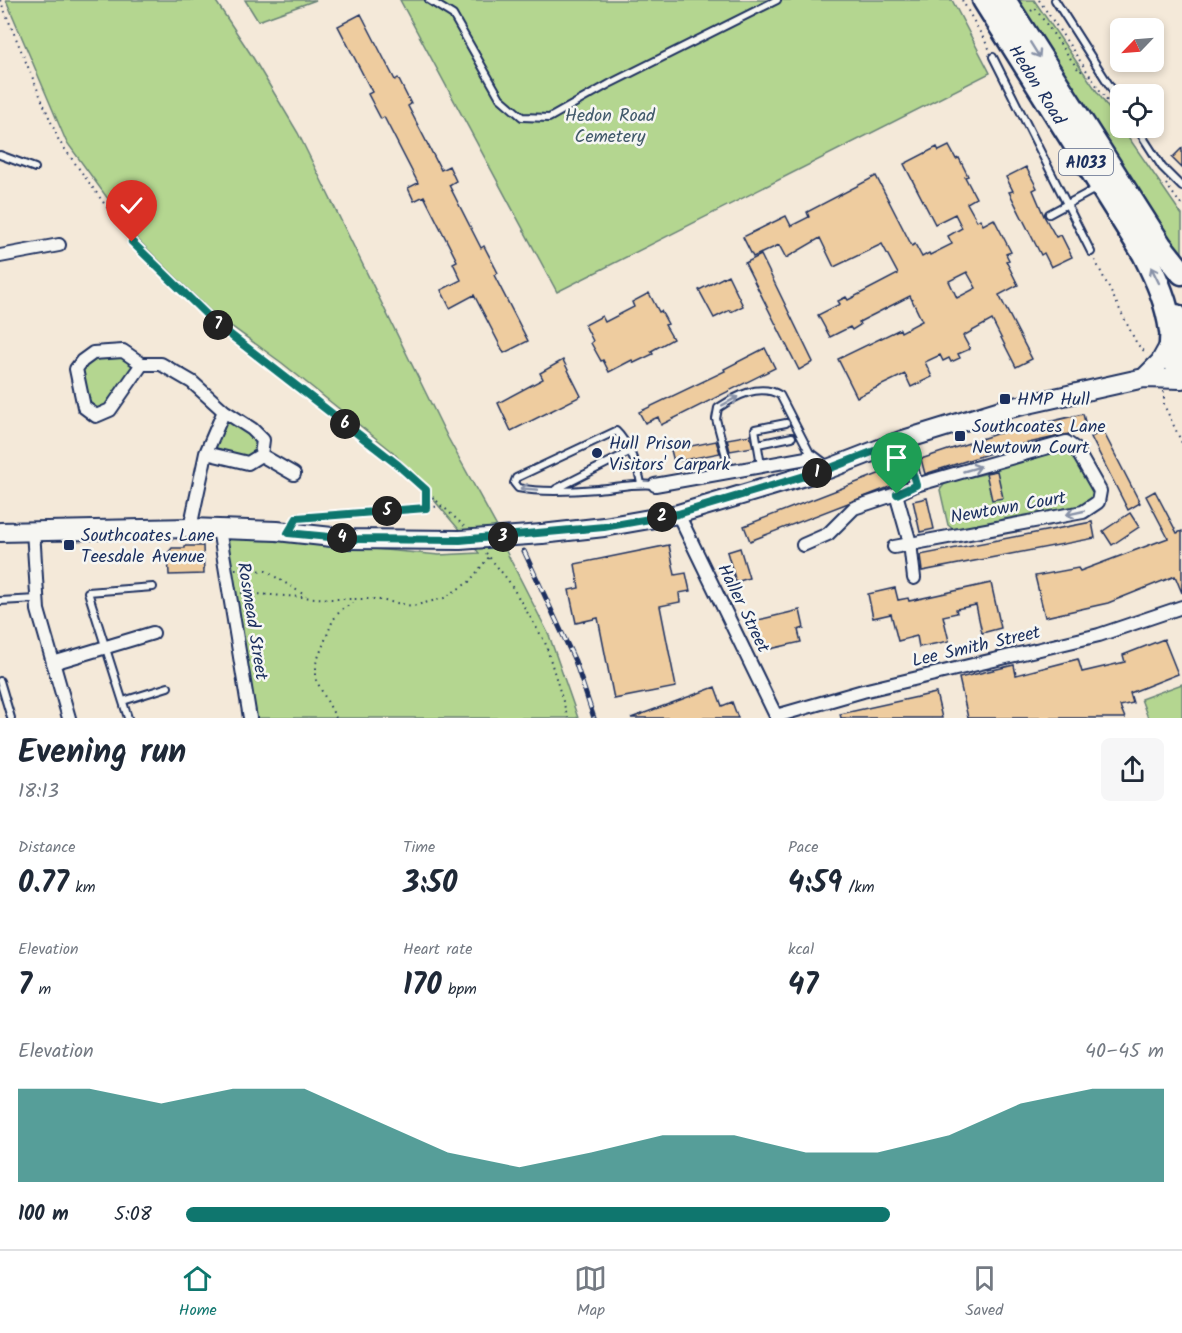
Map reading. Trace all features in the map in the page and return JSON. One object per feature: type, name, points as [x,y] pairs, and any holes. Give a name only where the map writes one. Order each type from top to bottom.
[{"type":"highway","name":"Hedon Road","points":[[984,0],[1144,254],[1161,288],[1168,309],[1172,361]]},
{"type":"highway","name":"Hedon Road","points":[[1004,0],[1160,245],[1182,273]]},
{"type":"highway","points":[[1172,361],[1176,316],[1182,309]]},
{"type":"street","points":[[0,256],[59,245]]},
{"type":"street","points":[[142,364],[110,410],[96,416],[84,407],[75,369],[81,361],[93,354],[123,351],[142,364],[161,364],[192,382],[224,411],[252,429],[263,440],[261,455]]},
{"type":"street","points":[[0,532],[190,528],[350,539],[542,534],[604,527],[678,514],[828,469],[903,440],[997,411],[1143,378],[1172,361]]},
{"type":"street","points":[[190,528],[206,453],[224,411]]},
{"type":"street","points":[[903,440],[916,485]]},
{"type":"street","name":"Newtown Court","points":[[803,545],[828,534],[854,508],[897,494],[916,485],[1066,442],[1076,449],[1100,491],[1098,501],[1083,512],[894,547]]},
{"type":"street","points":[[206,453],[248,463],[261,455]]},
{"type":"street","points":[[261,455],[294,474]]},
{"type":"street","points":[[655,486],[812,457],[828,469]]},
{"type":"street","points":[[897,494],[910,543],[914,578]]},
{"type":"street","name":"Haller Street","points":[[678,514],[777,717]]},
{"type":"street","name":"Rosmead Street","points":[[219,529],[250,718]]},
{"type":"street","points":[[33,530],[38,609],[69,718]]},
{"type":"street","name":"Lee Smith Street","points":[[777,717],[873,689],[1099,635],[1182,607]]},
{"type":"street","points":[[53,663],[153,633]]},
{"type":"lane","points":[[429,0],[453,15],[500,98],[522,117],[549,117],[621,78],[777,0]]},
{"type":"lane","points":[[1055,0],[1110,86]]},
{"type":"lane","points":[[993,57],[1091,252]]},
{"type":"lane","points":[[1143,138],[1162,167],[1182,188]]},
{"type":"lane","points":[[0,155],[35,168]]},
{"type":"lane","points":[[1049,214],[1100,186]]},
{"type":"lane","points":[[730,471],[716,419],[718,408],[752,391],[771,390],[780,395],[812,457]]},
{"type":"lane","points":[[761,465],[755,429],[786,423]]},
{"type":"lane","points":[[641,484],[640,475],[623,439],[616,430],[529,471],[516,478],[514,483],[518,488],[531,491],[599,489],[628,484],[655,486]]},
{"type":"lane","points":[[758,444],[792,437]]},
{"type":"lane","points":[[556,490],[629,452]]},
{"type":"lane","points":[[128,718],[88,592],[153,586]]},
{"type":"lane","points":[[0,601],[37,599]]},
{"type":"lane","points":[[0,681],[11,718]]},
{"type":"lane","points":[[123,701],[168,687]]},
{"type":"path","points":[[0,0],[59,141],[132,242],[214,322],[398,465],[444,506],[464,535]]},
{"type":"path","points":[[962,0],[993,57]]},
{"type":"path","points":[[1039,0],[1110,105]]},
{"type":"path","points":[[1035,19],[1031,10],[1035,8],[1080,72],[1085,68]]},
{"type":"path","points":[[1091,252],[1137,344],[1172,361],[1164,405],[1182,443]]},
{"type":"path","points":[[426,490],[426,508]]},
{"type":"path","points":[[288,533],[297,518],[444,506]]},
{"type":"path","points":[[482,548],[508,580],[545,642],[568,718]]},
{"type":"path","points":[[230,592],[374,599],[413,606],[444,598],[469,582],[489,557]]},
{"type":"path","points":[[226,570],[266,571],[308,597]]},
{"type":"path","points":[[336,718],[316,680],[316,663],[333,620],[341,610],[359,598]]},
{"type":"green space","points":[[6,0],[215,0],[298,133],[448,438],[497,527],[506,551],[549,635],[578,718],[254,718],[224,535],[439,555],[479,553],[393,452],[282,363],[209,310],[137,239],[66,141]]},
{"type":"green space","points":[[245,0],[316,0],[258,21]]},
{"type":"green space","name":"Hedon Road Cemetery","points":[[400,0],[952,0],[990,73],[557,292]]},
{"type":"green space","points":[[1008,0],[1034,0],[1110,110],[1110,138],[1129,138],[1182,215],[1182,270]]},
{"type":"green space","points":[[123,351],[142,364],[110,410],[96,416],[84,407],[82,361]]},
{"type":"green space","points":[[224,411],[263,440],[248,463],[206,453]]},
{"type":"green space","points":[[1059,450],[1072,454],[1084,471],[1094,494],[1088,503],[954,530],[948,525],[940,490],[946,482],[985,474],[985,470]]},
{"type":"green space","points":[[1182,684],[1182,718],[1148,718],[1141,699]]},
{"type":"building","points":[[361,14],[395,80],[398,78],[411,104],[408,106],[441,170],[449,166],[456,181],[449,185],[481,248],[484,246],[498,273],[494,275],[528,341],[504,353],[474,295],[450,308],[441,290],[461,280],[453,263],[457,261],[424,196],[414,201],[408,188],[418,183],[384,117],[381,119],[368,94],[372,92],[338,26]]},
{"type":"building","points":[[949,146],[956,159],[959,158],[968,176],[965,177],[976,198],[967,203],[977,221],[980,219],[983,225],[994,219],[1011,252],[1006,254],[1009,260],[1006,261],[1018,285],[999,295],[1032,359],[1016,367],[992,320],[963,336],[970,349],[958,354],[960,358],[951,362],[949,358],[943,361],[940,355],[925,362],[932,377],[911,387],[905,374],[857,397],[838,359],[922,321],[910,296],[859,322],[860,325],[852,330],[850,327],[830,337],[818,315],[840,304],[838,301],[846,297],[848,300],[898,274],[882,244],[834,267],[820,238],[786,258],[779,245],[753,257],[743,237],[786,216],[791,226],[809,217],[807,212],[876,176],[912,246],[915,244],[922,257],[929,253],[930,255],[952,244],[948,236],[962,228],[955,214],[935,224],[904,164],[937,147],[939,151]],"holes":[[[967,272],[976,288],[957,298],[949,281]]]},
{"type":"building","points":[[1182,148],[1182,168],[1172,158]]},
{"type":"building","points":[[1026,167],[1037,188],[1033,190],[1044,216],[1056,237],[1061,235],[1072,257],[1051,267],[1044,253],[1041,255],[1009,192],[1013,191],[1006,177]]},
{"type":"building","points":[[761,255],[813,362],[799,370],[745,263]]},
{"type":"building","points":[[728,275],[743,306],[714,318],[699,290]]},
{"type":"building","points":[[649,293],[668,324],[665,325],[673,339],[651,351],[653,354],[634,363],[632,360],[609,372],[591,343],[593,341],[585,325],[602,316],[605,322],[634,307],[632,302]]},
{"type":"building","points":[[765,348],[775,368],[661,425],[658,417],[645,423],[639,412],[725,371],[724,369]]},
{"type":"building","points":[[563,360],[581,396],[511,431],[498,403],[543,379],[540,373]]},
{"type":"building","points":[[1083,414],[1087,430],[1006,448],[925,474],[921,459],[996,434]]},
{"type":"building","points":[[1103,431],[1140,503],[1128,510],[1091,437]]},
{"type":"building","points":[[750,435],[753,447],[730,451],[727,439]]},
{"type":"building","points":[[716,441],[720,453],[674,462],[671,450]]},
{"type":"building","points":[[899,466],[905,481],[750,541],[744,526]]},
{"type":"building","points":[[997,471],[1003,498],[992,500],[986,473]]},
{"type":"building","points":[[1155,491],[1177,533],[1182,531],[1182,593],[1175,576],[1108,603],[1045,617],[1035,576],[1078,568],[1080,571],[1168,538],[1146,496]]},
{"type":"building","points":[[927,498],[934,529],[920,532],[913,501]]},
{"type":"building","points":[[1130,513],[1139,527],[1112,545],[1103,531]]},
{"type":"building","points":[[1092,522],[1095,538],[922,571],[920,555]]},
{"type":"building","points":[[669,545],[675,575],[686,573],[690,591],[679,593],[680,602],[660,606],[676,687],[614,699],[598,618],[576,623],[569,590],[579,588],[575,564]]},
{"type":"building","points":[[185,546],[203,546],[204,574],[169,575],[168,553],[172,548],[185,548]]},
{"type":"building","points":[[740,548],[749,578],[736,582],[727,552]]},
{"type":"building","points":[[991,583],[1001,628],[982,633],[976,605],[956,609],[957,613],[943,616],[949,641],[919,647],[917,636],[898,641],[891,614],[873,618],[868,594],[895,588],[898,600],[908,598],[909,601]]},
{"type":"building","points":[[800,610],[804,628],[798,630],[801,642],[770,649],[770,646],[762,648],[754,621]]},
{"type":"building","points":[[1164,639],[1178,674],[1130,693],[1133,703],[1120,706],[1125,718],[968,718],[959,678],[1014,665],[1016,675],[1078,659],[1082,672],[1125,662],[1123,655]]},
{"type":"building","points":[[715,687],[722,706],[732,702],[738,718],[631,718]]},
{"type":"building","points":[[936,693],[942,718],[841,718],[840,714]]},
{"type":"railway","points":[[524,551],[575,661],[594,718]]},
{"type":"place","name":"HMP Hull","points":[[1005,399]]},
{"type":"place","name":"Southcoates Lane Newtown Court","points":[[960,436]]},
{"type":"place","name":"Hull Prison Visitors' Carpark","points":[[597,453]]},
{"type":"place","name":"Southcoates Lane Teesdale Avenue","points":[[69,545]]},
{"type":"route","points":[[132,242],[214,322],[398,465],[426,490],[426,508],[297,518],[288,533],[350,539],[460,540],[604,527],[678,514],[787,483],[903,440],[916,485],[897,494]]}]
